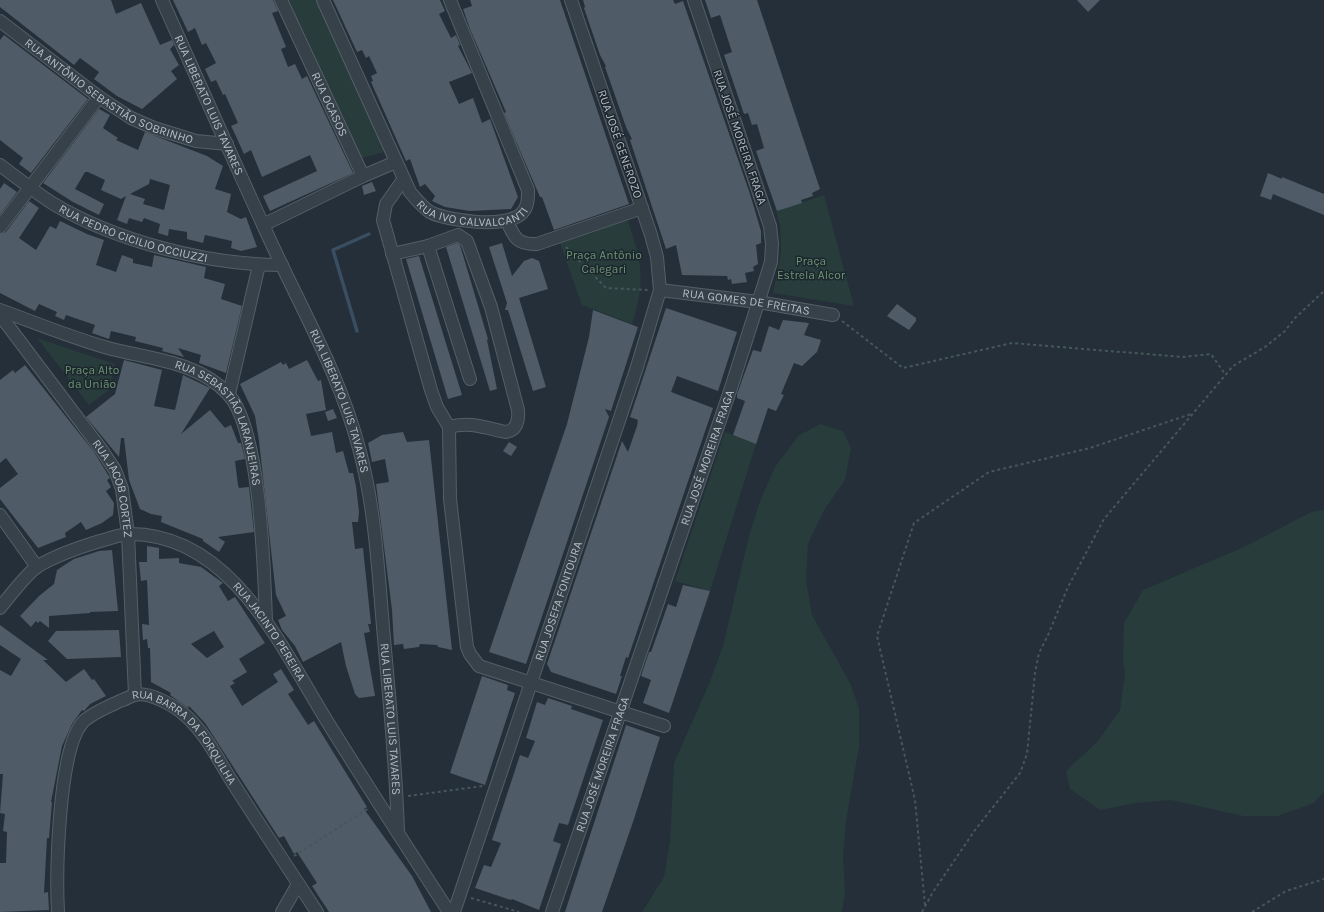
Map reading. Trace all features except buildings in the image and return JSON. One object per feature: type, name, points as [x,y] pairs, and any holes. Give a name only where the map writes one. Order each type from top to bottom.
[{"type":"street","name":"RUA LIBERATO LUIS TAVARES","points":[[162,0],[263,225],[316,332],[333,374],[360,450],[376,541],[397,798],[398,833]]},
{"type":"street","name":"RUA OCASOS","points":[[281,0],[363,176]]},
{"type":"street","name":"RUA IVO CALVALCANTI","points":[[324,0],[403,180],[419,203],[429,211],[439,216],[467,222],[507,221],[524,211],[528,200],[528,190],[450,0]]},
{"type":"street","name":"RUA JOSÉ GENEROZO","points":[[571,0],[642,208],[657,257],[660,290]]},
{"type":"street","name":"RUA JOSÉ MOREIRA FRAGA","points":[[552,912],[731,388],[771,262],[772,244],[770,226],[694,0]]},
{"type":"street","name":"RUA ANTÔNIO SEBASTIÃO SOBRINHO","points":[[0,21],[99,97],[131,118],[154,128],[196,141],[227,144]]},
{"type":"street","points":[[0,227],[99,97]]},
{"type":"street","points":[[263,225],[363,176],[396,162]]},
{"type":"street","name":"RUA PEDRO CICILIO OCCIUZZI","points":[[0,165],[30,188],[75,216],[107,230],[188,253],[259,265],[282,265]]},
{"type":"street","points":[[403,180],[386,204],[382,220],[431,390],[437,407],[449,427],[450,499],[467,647],[470,654],[479,666],[530,681],[664,726]]},
{"type":"street","points":[[507,221],[518,240],[526,245],[537,244],[642,208]]},
{"type":"street","points":[[392,254],[428,246],[458,235],[468,241],[491,307],[518,410],[519,420],[510,432],[470,424],[460,424],[449,427]]},
{"type":"street","points":[[428,246],[470,379]]},
{"type":"street","points":[[228,394],[259,265]]},
{"type":"street","name":"RUA GOMES DE FREITAS","points":[[660,290],[758,302],[833,315]]},
{"type":"street","name":"RUA JOSEFA FONTOURA","points":[[454,912],[530,681],[638,366],[660,290]]},
{"type":"street","name":"RUA SEBASTIÃO LARANJEIRAS","points":[[0,310],[107,348],[192,370],[209,378],[228,394],[245,424],[251,448],[262,547],[266,621]]},
{"type":"street","name":"RUA JACOB CORTEZ","points":[[0,315],[79,418],[115,470],[122,489],[128,534],[135,695]]},
{"type":"street","points":[[0,515],[37,567]]},
{"type":"street","name":"RUA JACINTO PEREIRA","points":[[0,608],[37,567],[65,554],[128,534],[156,536],[180,543],[201,555],[238,587],[266,621],[379,803],[450,912]]},
{"type":"street","name":"RUA BARRA DA FORQUILHA","points":[[58,912],[61,813],[66,770],[76,733],[83,722],[96,713],[135,695],[151,697],[163,701],[184,715],[195,725],[209,743],[317,912]]},
{"type":"street","points":[[282,912],[298,884]]},
{"type":"path","points":[[563,244],[606,288],[660,290]]},
{"type":"path","points":[[922,912],[975,830],[1020,773],[1027,754],[1035,673],[1039,653],[1068,587],[1104,519],[1232,366],[1265,347],[1285,331],[1295,318],[1324,291]]},
{"type":"path","points":[[833,315],[903,368],[1012,343],[1182,357],[1211,354],[1225,374]]},
{"type":"path","points":[[926,906],[915,800],[877,636],[914,523],[989,472],[1090,448],[1191,414]]},
{"type":"path","points":[[397,798],[496,785]]},
{"type":"path","points":[[284,862],[379,803]]},
{"type":"path","points":[[1252,912],[1286,892],[1324,879]]},
{"type":"path","points":[[460,895],[519,912]]},
{"type":"green space","points":[[289,0],[316,0],[385,152],[362,158]]},
{"type":"green space","name":"Praça Estrela Alcor","points":[[824,195],[854,306],[773,293],[781,252],[780,225],[776,211]]},
{"type":"green space","name":"Praça Antônio Calegari","points":[[626,215],[638,257],[641,281],[637,308],[632,324],[582,305],[558,238]]},
{"type":"green space","name":"Praça Alto da União","points":[[37,338],[115,364],[109,390],[89,405]]},
{"type":"green space","points":[[820,424],[843,431],[851,448],[845,480],[824,510],[808,544],[806,580],[812,615],[850,683],[859,708],[859,747],[846,821],[843,857],[845,893],[842,912],[642,912],[664,877],[670,841],[674,763],[709,684],[723,646],[749,536],[760,501],[775,467],[798,436]]},
{"type":"green space","points":[[725,432],[756,444],[710,591],[675,581]]},
{"type":"green space","points":[[1324,510],[1324,792],[1314,803],[1278,816],[1243,816],[1171,800],[1136,803],[1100,810],[1070,789],[1066,771],[1098,741],[1120,710],[1125,673],[1123,660],[1124,623],[1143,590],[1246,546],[1311,512]]},
{"type":"waterway","points":[[357,331],[333,250],[369,234]]}]
